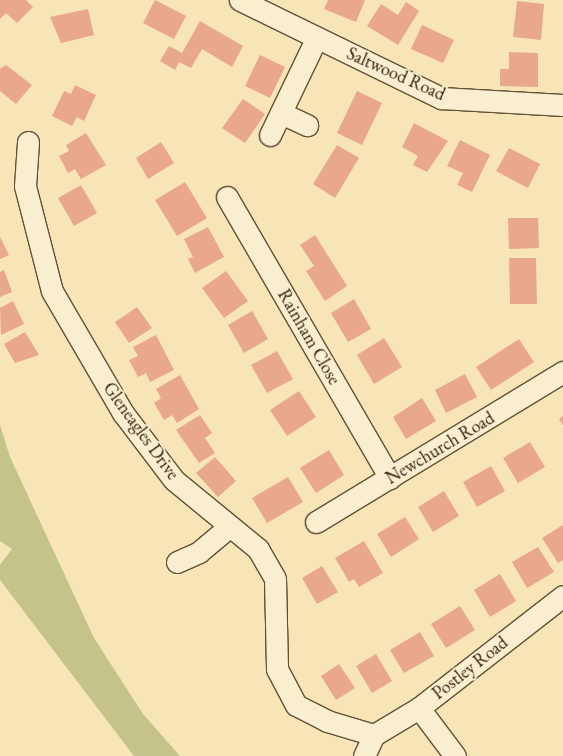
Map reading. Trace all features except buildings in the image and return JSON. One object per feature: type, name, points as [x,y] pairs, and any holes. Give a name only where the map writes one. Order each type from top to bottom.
[{"type":"street","name":"Saltwood Road","points":[[240,0],[316,39],[441,98],[563,105]]},
{"type":"street","points":[[270,135],[316,39]]},
{"type":"street","points":[[281,113],[307,125]]},
{"type":"street","name":"Gleneagles Drive","points":[[28,142],[25,186],[52,291],[124,413],[174,480],[229,527],[258,549],[275,579],[277,669],[296,704],[327,721],[374,734]]},
{"type":"street","name":"Rainham Close","points":[[227,197],[390,478]]},
{"type":"street","name":"Newchurch Road","points":[[316,522],[563,372]]},
{"type":"street","points":[[177,562],[199,552],[229,527]]},
{"type":"street","name":"Postley Road","points":[[374,734],[419,708],[563,596]]},
{"type":"street","points":[[419,708],[455,756]]},
{"type":"street","points":[[364,756],[374,734]]},
{"type":"green space","points":[[0,425],[10,457],[94,638],[143,714],[180,756],[134,756],[0,580],[0,565],[12,549],[0,541]]}]
